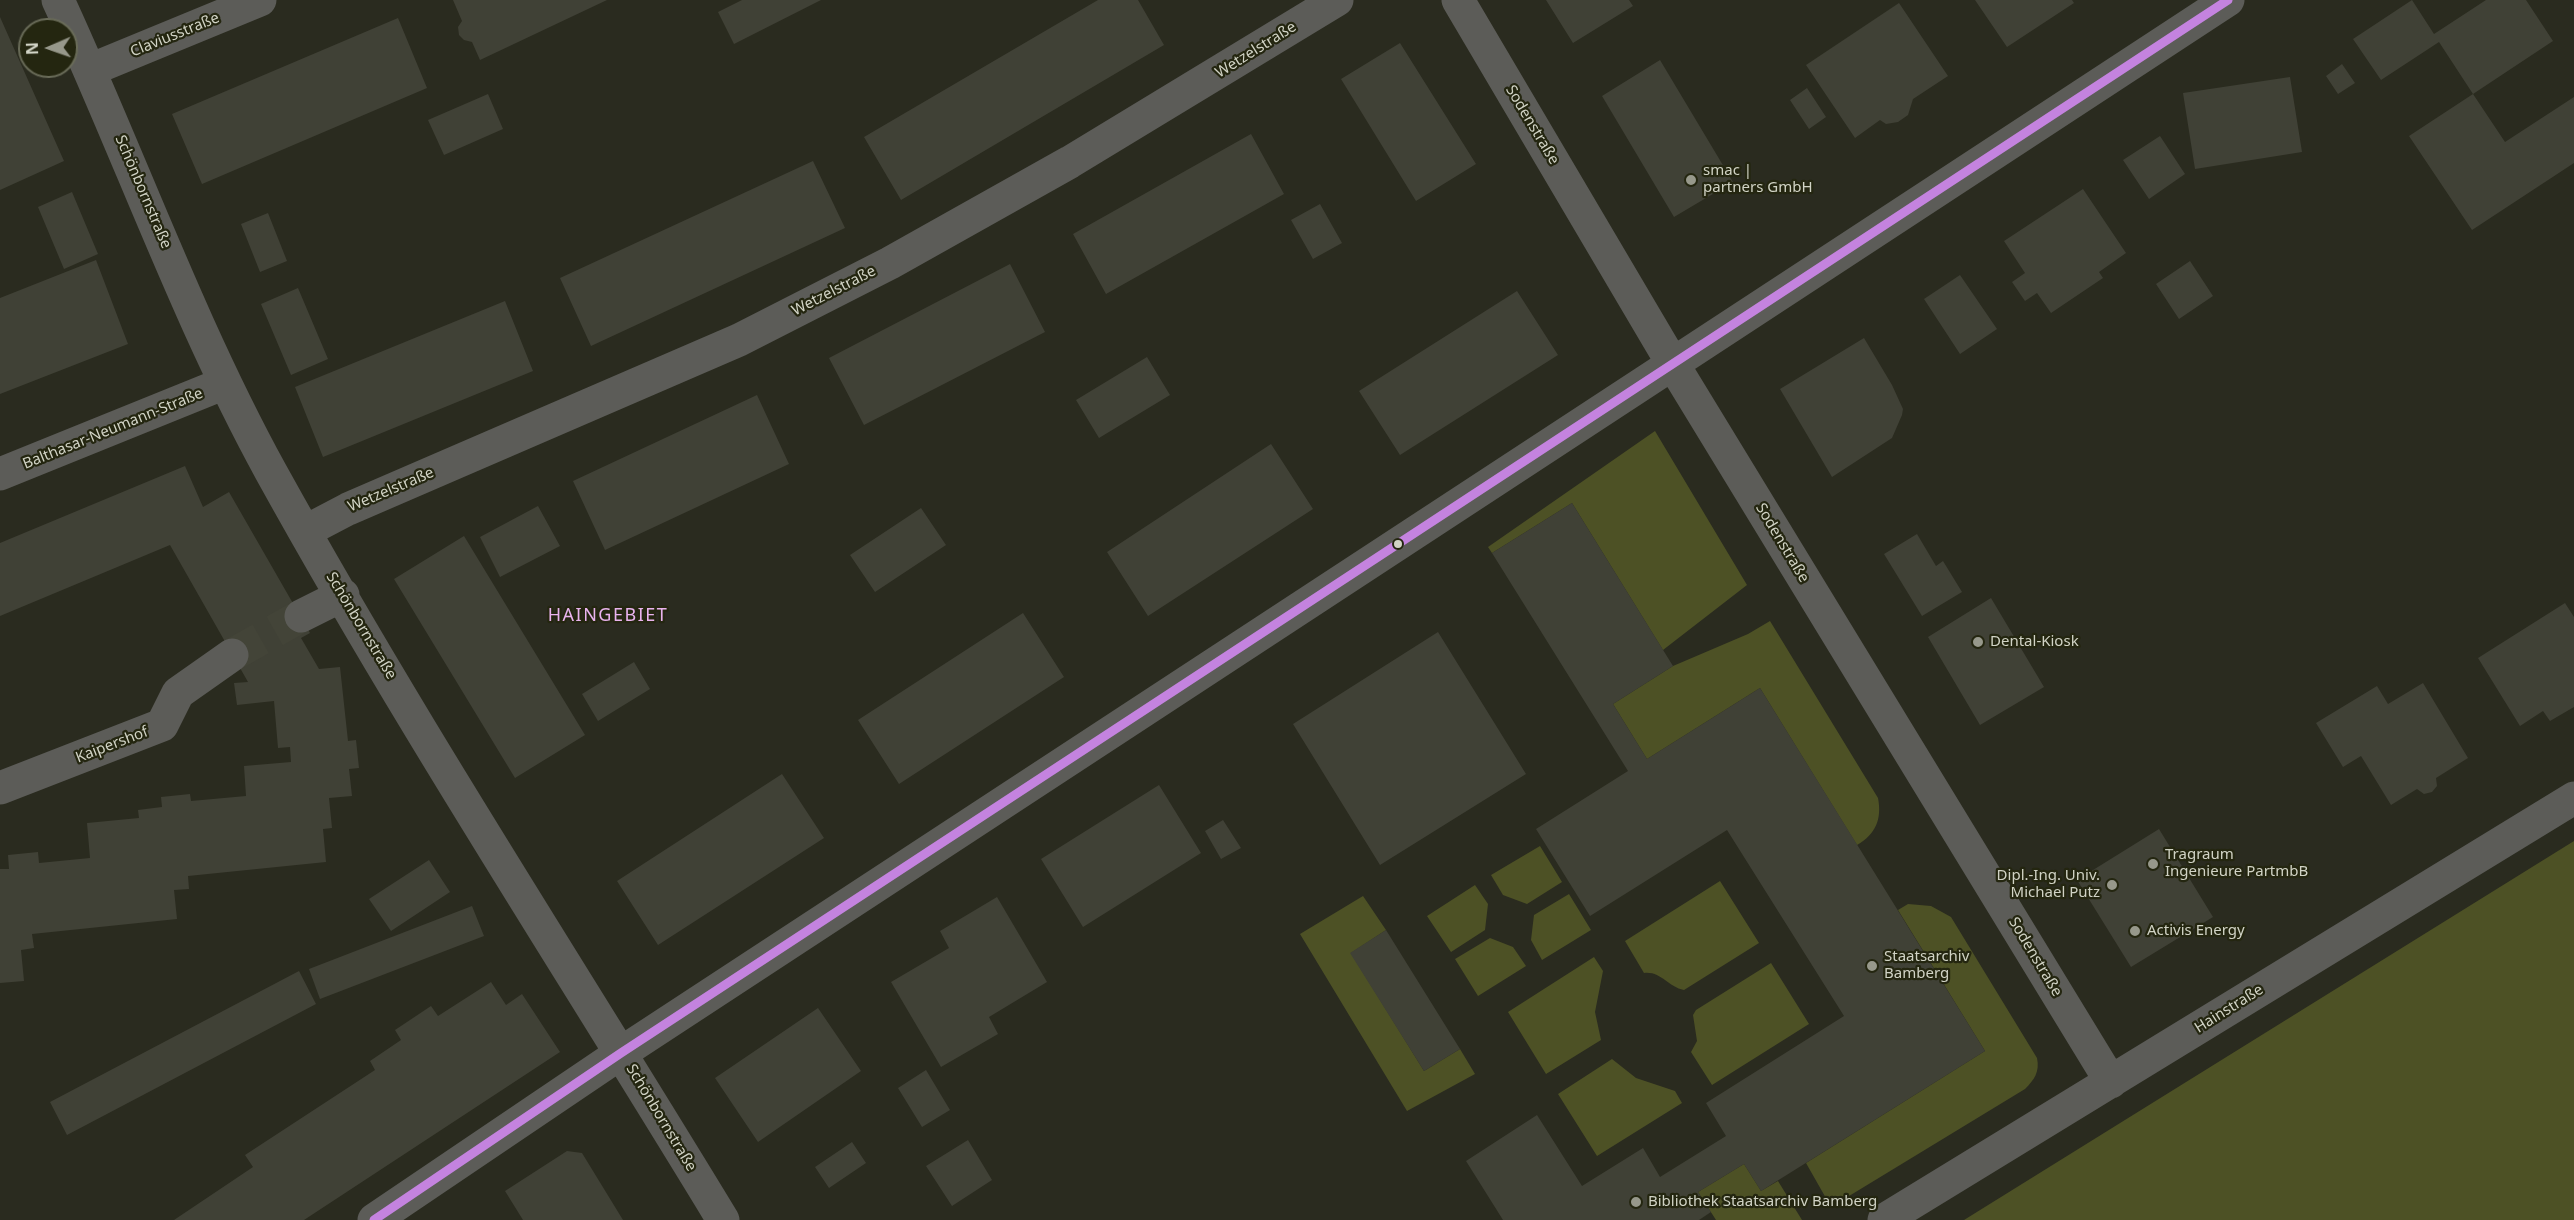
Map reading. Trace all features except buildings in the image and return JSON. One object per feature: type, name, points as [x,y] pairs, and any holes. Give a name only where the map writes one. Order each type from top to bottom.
[{"type":"street","name":"Schönbornstraße","points":[[58,0],[225,383],[342,595],[723,1220]]},
{"type":"street","name":"Claviusstraße","points":[[90,70],[260,0]]},
{"type":"street","name":"Wetzelstraße","points":[[306,531],[348,509],[739,340],[890,263],[1070,162],[1336,0]]},
{"type":"street","name":"Sodenstraße","points":[[1458,0],[1674,366],[2111,1082]]},
{"type":"street","points":[[375,1220],[621,1053],[1460,501],[1674,366],[2228,0]]},
{"type":"street","name":"Balthasar-Neumann-Straße","points":[[0,474],[225,383]]},
{"type":"street","points":[[301,616],[342,595]]},
{"type":"street","name":"Kaipershof","points":[[0,788],[162,725],[178,693],[232,655]]},
{"type":"street","name":"Hainstraße","points":[[1884,1220],[2574,798]]},
{"type":"green space","points":[[1655,431],[1747,585],[1663,650],[1572,503],[1492,553],[1488,547]]},
{"type":"green space","points":[[1770,621],[1878,798],[1879,813],[1876,825],[1869,836],[1857,845],[1760,688],[1647,759],[1613,704],[1673,666],[1748,634]]},
{"type":"green space","points":[[2574,841],[2574,1220],[1964,1220]]},
{"type":"green space","points":[[1540,846],[1562,882],[1527,904],[1503,895],[1491,875]]},
{"type":"green space","points":[[1720,881],[1759,943],[1684,990],[1673,986],[1655,974],[1644,973],[1625,941]]},
{"type":"green space","points":[[1475,885],[1488,904],[1485,930],[1451,952],[1427,916]]},
{"type":"green space","points":[[1569,894],[1591,930],[1542,960],[1531,940],[1534,915]]},
{"type":"green space","points":[[1363,896],[1386,930],[1351,953],[1424,1071],[1460,1049],[1475,1074],[1407,1111],[1300,934]]},
{"type":"green space","points":[[1908,904],[1931,906],[1951,917],[2037,1058],[2037,1072],[2025,1089],[1831,1207],[1806,1163],[1985,1051],[1898,910]]},
{"type":"green space","points":[[1490,938],[1513,947],[1526,966],[1478,996],[1455,959]]},
{"type":"green space","points":[[1594,957],[1603,971],[1595,1012],[1601,1040],[1546,1074],[1508,1012]]},
{"type":"green space","points":[[1771,963],[1809,1024],[1712,1085],[1691,1052],[1697,1041],[1693,1015],[1696,1010]]},
{"type":"green space","points":[[1612,1059],[1636,1078],[1675,1091],[1682,1103],[1597,1156],[1558,1094]]},
{"type":"green space","points":[[1744,1164],[1761,1191],[1778,1181],[1802,1220],[1716,1220],[1698,1192]]},
{"type":"tunnel","points":[[232,655],[301,616]]},
{"type":"transit line","points":[[374,1220],[621,1053],[2228,0]]},
{"type":"place","name":"smac | partners GmbH","points":[[1691,180]]},
{"type":"place","name":"Dental-Kiosk","points":[[1978,642]]},
{"type":"place","name":"Tragraum Ingenieure PartmbB","points":[[2153,864]]},
{"type":"place","name":"Dipl.-Ing. Univ. Michael Putz","points":[[2112,885]]},
{"type":"place","name":"Activis Energy","points":[[2135,931]]},
{"type":"place","name":"Staatsarchiv Bamberg","points":[[1872,966]]},
{"type":"place","name":"Bibliothek Staatsarchiv Bamberg","points":[[1636,1202]]},
{"type":"district","name":"HAINGEBIET","points":[[608,616]]}]
